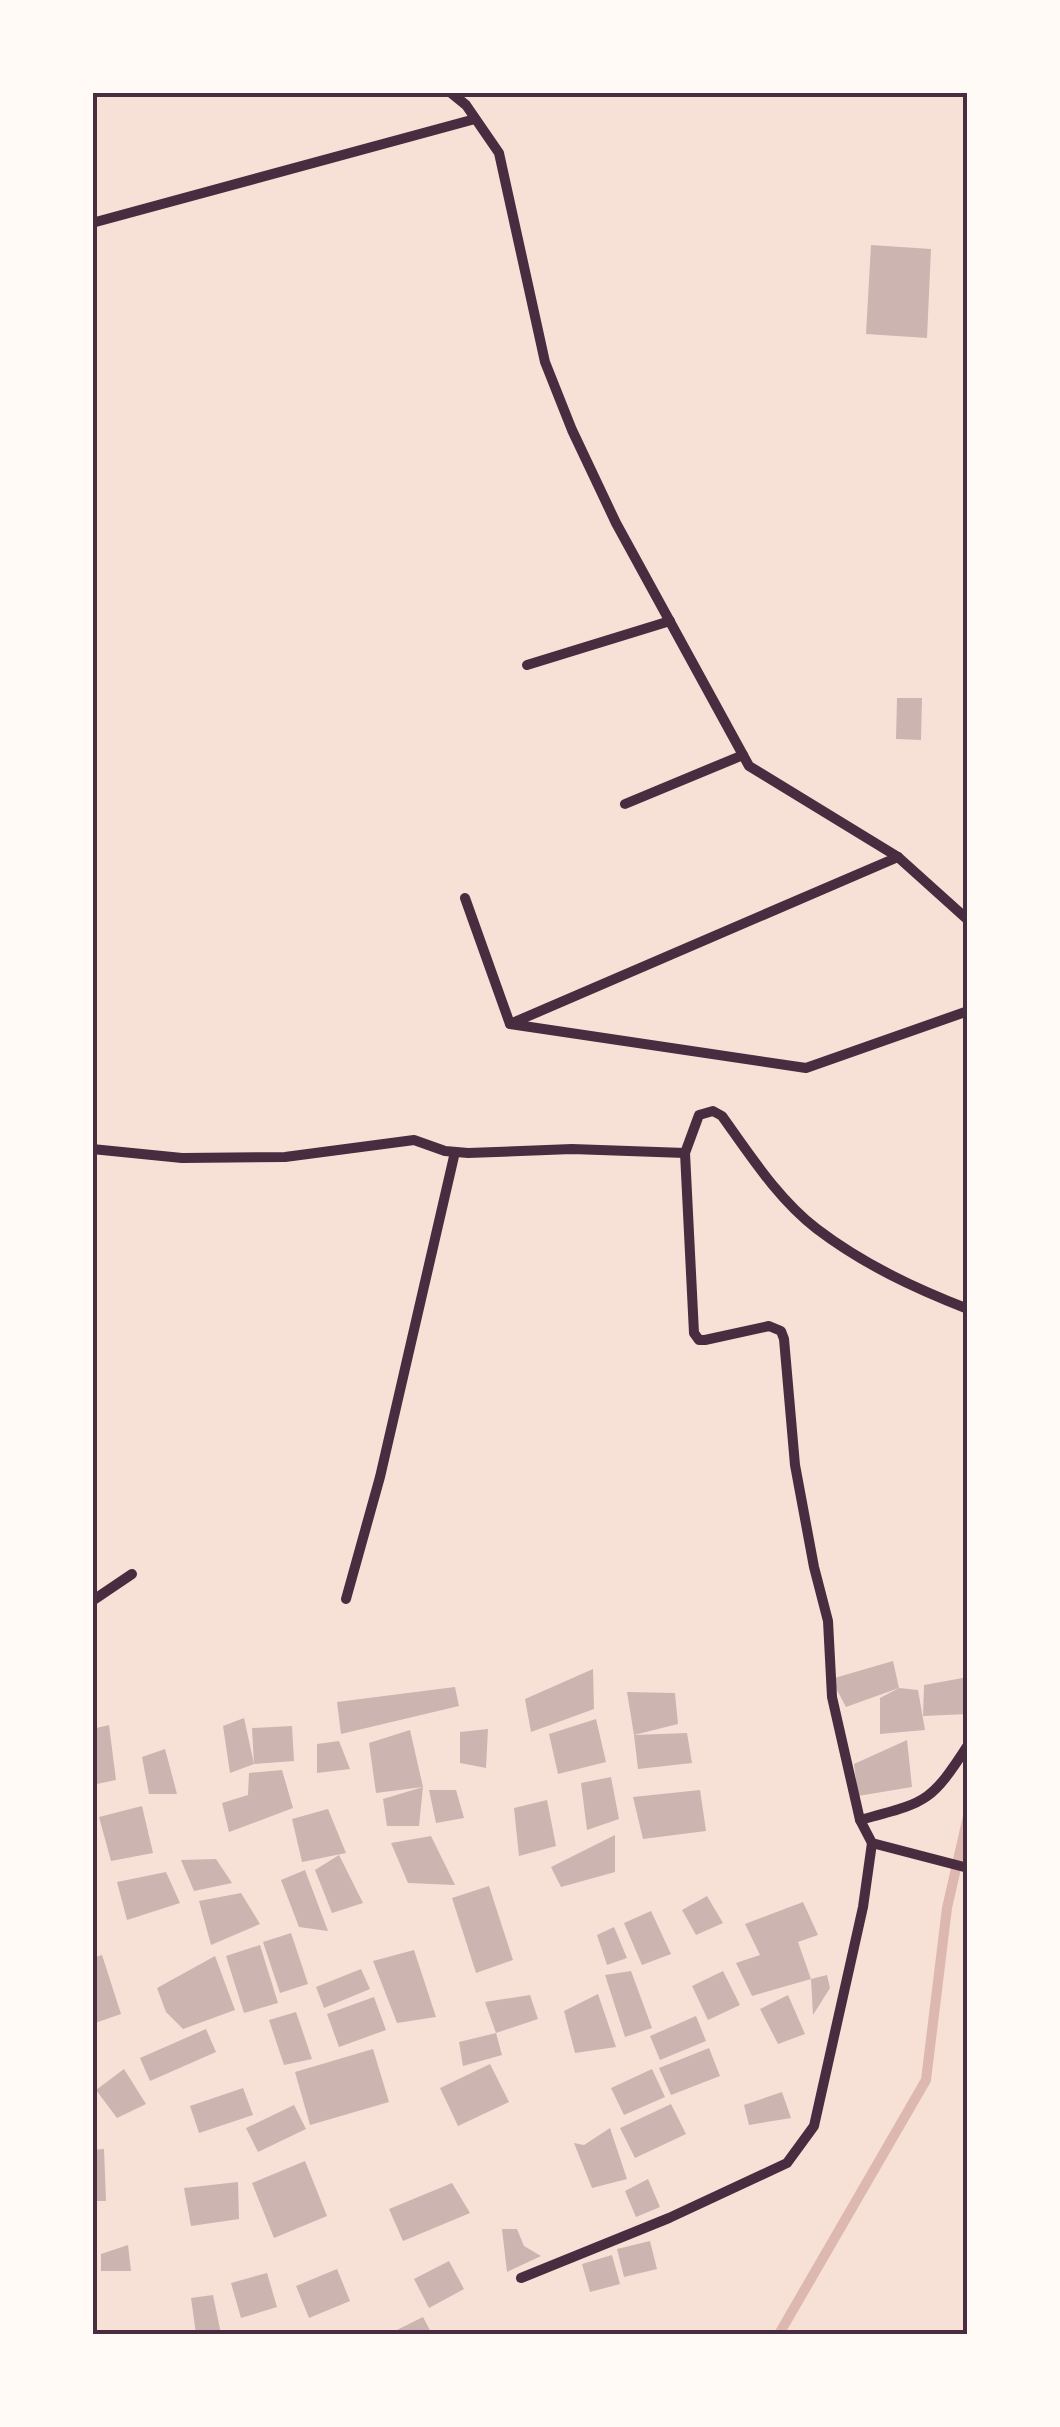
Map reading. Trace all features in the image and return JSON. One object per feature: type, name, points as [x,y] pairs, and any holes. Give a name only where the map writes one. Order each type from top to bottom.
[{"type":"street","points":[[450,92],[466,105],[499,154],[545,362],[572,430],[616,523],[749,766],[898,857],[968,920]]},
{"type":"street","points":[[92,224],[475,119]]},
{"type":"street","points":[[527,665],[670,622]]},
{"type":"street","points":[[625,804],[743,756]]},
{"type":"street","points":[[510,1024],[898,857]]},
{"type":"street","points":[[465,898],[510,1024]]},
{"type":"street","points":[[510,1024],[806,1068],[968,1011]]},
{"type":"street","points":[[521,2278],[669,2218],[787,2163],[814,2126],[863,1908],[872,1843],[860,1820],[832,1697],[828,1621],[795,1464],[784,1339],[781,1331],[768,1326],[704,1340],[694,1333],[685,1153],[700,1115],[713,1111],[722,1116],[763,1173],[814,1227],[882,1272],[968,1309]]},
{"type":"street","points":[[92,1149],[182,1158],[285,1156],[414,1140],[454,1152],[572,1149],[685,1153]]},
{"type":"street","points":[[346,1600],[380,1477],[454,1152]]},
{"type":"street","points":[[92,1601],[132,1574]]},
{"type":"street","points":[[860,1820],[924,1800],[944,1784],[968,1746]]},
{"type":"street","points":[[872,1843],[968,1868]]},
{"type":"building","points":[[871,245],[931,249],[927,338],[866,334]]},
{"type":"building","points":[[897,698],[922,698],[921,740],[896,739]]},
{"type":"building","points":[[893,1661],[899,1688],[846,1707],[831,1679]]},
{"type":"building","points":[[593,1669],[594,1709],[531,1732],[525,1699]]},
{"type":"building","points":[[968,1677],[968,1714],[923,1716],[924,1685]]},
{"type":"building","points":[[455,1687],[459,1706],[341,1734],[337,1702]]},
{"type":"building","points":[[899,1688],[918,1690],[925,1730],[880,1734],[880,1698]]},
{"type":"building","points":[[627,1692],[675,1693],[678,1724],[634,1735]]},
{"type":"building","points":[[244,1718],[254,1764],[230,1773],[223,1726]]},
{"type":"building","points":[[596,1719],[606,1762],[558,1774],[549,1734]]},
{"type":"building","points":[[109,1725],[116,1780],[92,1785],[92,1729]]},
{"type":"building","points":[[292,1726],[294,1761],[254,1764],[252,1728]]},
{"type":"building","points":[[488,1729],[486,1768],[460,1763],[460,1732]]},
{"type":"building","points":[[410,1730],[423,1787],[376,1793],[369,1743]]},
{"type":"building","points":[[687,1733],[692,1763],[638,1769],[634,1735]]},
{"type":"building","points":[[907,1740],[912,1787],[858,1796],[854,1764]]},
{"type":"building","points":[[339,1741],[350,1769],[317,1773],[317,1744]]},
{"type":"building","points":[[165,1749],[177,1794],[149,1794],[142,1757]]},
{"type":"building","points":[[282,1770],[293,1808],[229,1832],[222,1803],[248,1795],[249,1773]]},
{"type":"building","points":[[611,1777],[619,1819],[587,1830],[581,1783]]},
{"type":"building","points":[[423,1787],[419,1826],[387,1826],[383,1799]]},
{"type":"building","points":[[429,1790],[456,1790],[464,1818],[436,1823]]},
{"type":"building","points":[[700,1790],[706,1831],[643,1839],[633,1797]]},
{"type":"building","points":[[547,1800],[556,1846],[519,1856],[514,1808]]},
{"type":"building","points":[[142,1806],[153,1853],[111,1861],[99,1817]]},
{"type":"building","points":[[328,1809],[346,1853],[302,1862],[292,1819]]},
{"type":"building","points":[[615,1835],[615,1872],[561,1887],[551,1867]]},
{"type":"building","points":[[431,1836],[455,1885],[408,1883],[391,1843]]},
{"type":"building","points":[[339,1855],[363,1903],[332,1913],[315,1870]]},
{"type":"building","points":[[216,1859],[232,1883],[194,1891],[181,1860]]},
{"type":"building","points":[[305,1870],[328,1931],[299,1927],[281,1880]]},
{"type":"building","points":[[166,1872],[180,1903],[127,1920],[117,1882]]},
{"type":"building","points":[[489,1886],[513,1960],[476,1973],[452,1898]]},
{"type":"building","points":[[241,1893],[260,1924],[211,1945],[199,1901]]},
{"type":"building","points":[[707,1896],[723,1923],[696,1935],[682,1910]]},
{"type":"building","points":[[803,1902],[818,1935],[798,1942],[811,1979],[752,1996],[736,1963],[760,1955],[745,1924]]},
{"type":"building","points":[[651,1911],[671,1954],[642,1965],[624,1923]]},
{"type":"building","points":[[614,1927],[627,1958],[607,1965],[597,1935]]},
{"type":"building","points":[[291,1933],[308,1984],[280,1993],[263,1942]]},
{"type":"building","points":[[260,1945],[278,2003],[244,2013],[226,1956]]},
{"type":"building","points":[[414,1950],[436,2017],[397,2023],[373,1961]]},
{"type":"building","points":[[102,1955],[121,2014],[92,2024],[92,1958]]},
{"type":"building","points":[[215,1956],[235,2010],[183,2029],[166,2012],[157,1988]]},
{"type":"building","points":[[361,1969],[370,1989],[324,2008],[316,1987]]},
{"type":"building","points":[[631,1971],[652,2028],[625,2037],[605,1975]]},
{"type":"building","points":[[723,1971],[740,2005],[708,2020],[692,1986]]},
{"type":"building","points":[[827,1975],[830,1988],[813,2015],[811,1979]]},
{"type":"building","points":[[598,1994],[616,2047],[575,2053],[564,2011]]},
{"type":"building","points":[[530,1995],[538,2019],[496,2033],[485,2002]]},
{"type":"building","points":[[788,1995],[805,2034],[778,2044],[760,2009]]},
{"type":"building","points":[[374,1997],[386,2030],[339,2047],[327,2014]]},
{"type":"building","points":[[296,2012],[312,2059],[284,2065],[269,2020]]},
{"type":"building","points":[[696,2016],[706,2041],[660,2060],[650,2036]]},
{"type":"building","points":[[206,2029],[216,2052],[150,2081],[140,2058]]},
{"type":"building","points":[[496,2033],[502,2055],[463,2066],[459,2042]]},
{"type":"building","points":[[709,2048],[720,2076],[671,2095],[659,2068]]},
{"type":"building","points":[[373,2049],[389,2102],[310,2125],[295,2072]]},
{"type":"building","points":[[490,2064],[509,2102],[458,2126],[440,2088]]},
{"type":"building","points":[[124,2069],[146,2104],[117,2118],[96,2090]]},
{"type":"building","points":[[652,2069],[665,2097],[624,2115],[611,2088]]},
{"type":"building","points":[[243,2088],[253,2115],[199,2133],[190,2106]]},
{"type":"building","points":[[782,2092],[791,2118],[749,2125],[744,2105]]},
{"type":"building","points":[[671,2104],[686,2134],[635,2158],[620,2128]]},
{"type":"building","points":[[294,2105],[306,2129],[258,2152],[246,2128]]},
{"type":"building","points":[[610,2128],[627,2179],[592,2188],[574,2143],[584,2145]]},
{"type":"building","points":[[104,2149],[106,2201],[92,2201],[92,2150]]},
{"type":"building","points":[[305,2161],[327,2216],[274,2238],[252,2183]]},
{"type":"building","points":[[648,2179],[660,2207],[636,2217],[625,2191]]},
{"type":"building","points":[[238,2182],[239,2219],[191,2226],[184,2188]]},
{"type":"building","points":[[452,2183],[470,2213],[403,2241],[389,2209]]},
{"type":"building","points":[[502,2229],[517,2229],[524,2246],[541,2256],[507,2272]]},
{"type":"building","points":[[650,2241],[657,2269],[624,2277],[617,2249]]},
{"type":"building","points":[[128,2245],[131,2271],[101,2271],[101,2254]]},
{"type":"building","points":[[612,2255],[620,2284],[590,2292],[582,2264]]},
{"type":"building","points":[[449,2261],[464,2289],[429,2308],[414,2279]]},
{"type":"building","points":[[337,2269],[350,2301],[309,2318],[296,2286]]},
{"type":"building","points":[[267,2273],[277,2307],[241,2318],[231,2283]]},
{"type":"building","points":[[213,2295],[221,2334],[196,2334],[191,2298]]},
{"type":"building","points":[[423,2317],[432,2334],[389,2334]]},
{"type":"waterway","points":[[779,2334],[926,2080],[947,1908],[968,1816]]}]
